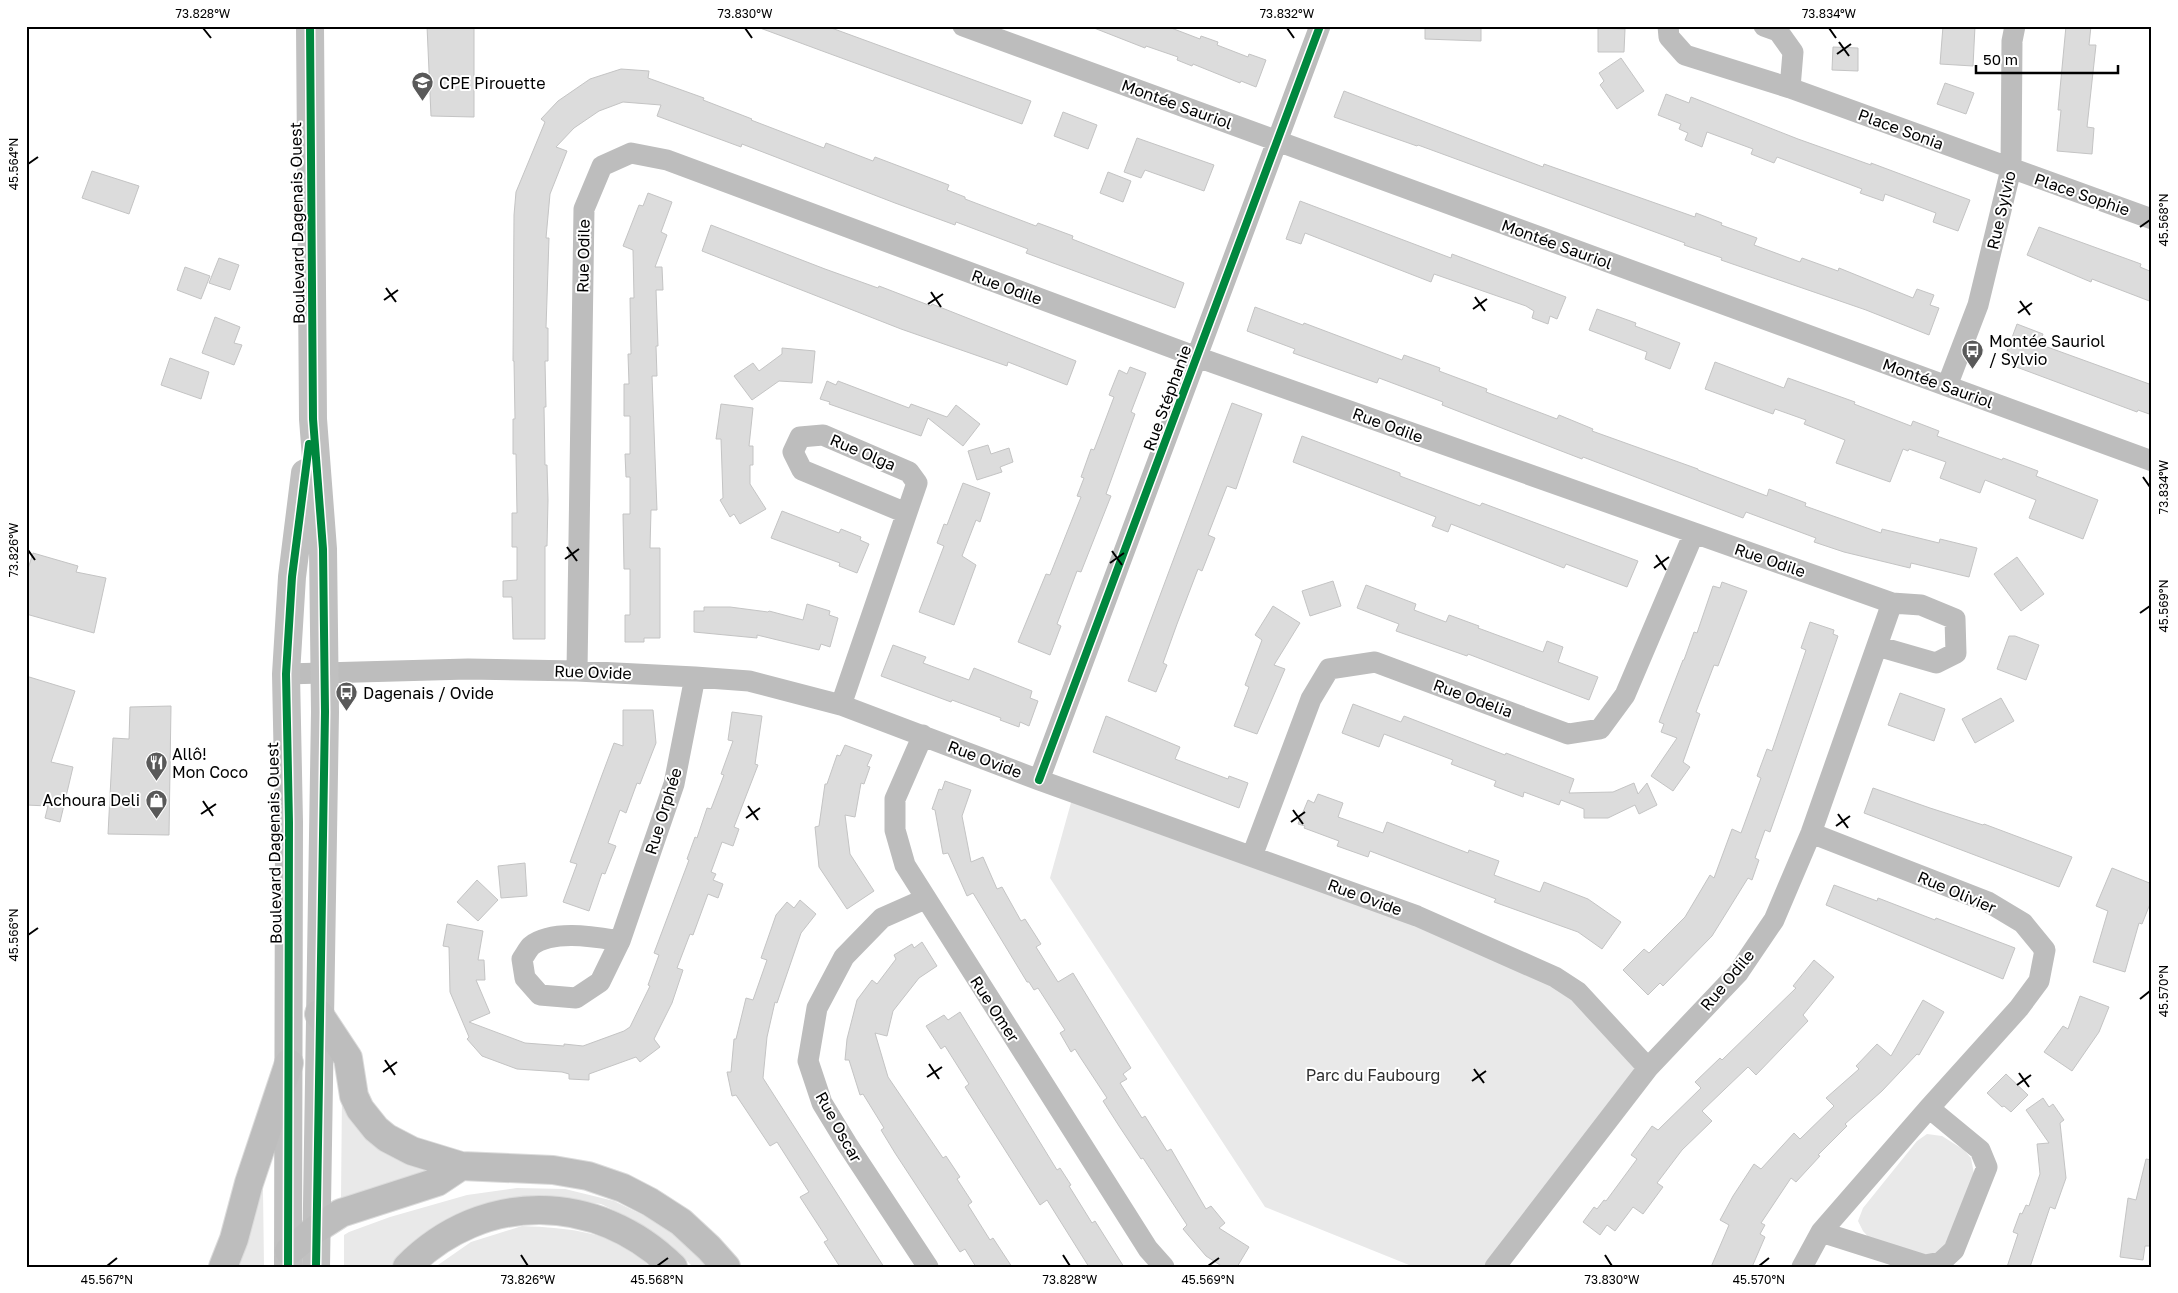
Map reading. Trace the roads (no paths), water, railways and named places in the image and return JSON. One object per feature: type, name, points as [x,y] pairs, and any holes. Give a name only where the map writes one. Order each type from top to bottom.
[{"type":"main road","name":"Boulevard Dagenais Ouest","points":[[310,26],[312,420],[323,549],[324,672],[324,796],[316,1267]]},
{"type":"main road","name":"Boulevard Dagenais Ouest","points":[[289,1259],[286,674],[292,577],[312,420]]},
{"type":"main road","points":[[319,1014],[348,1058],[354,1096],[360,1109],[372,1124],[399,1146],[461,1166],[553,1170],[588,1176],[623,1188],[650,1202],[680,1222],[709,1248],[726,1267]]},
{"type":"main road","points":[[222,1267],[234,1239],[249,1183],[289,1063]]},
{"type":"main road","points":[[289,1259],[316,1229],[341,1213],[437,1182],[461,1166]]},
{"type":"main road","points":[[407,1267],[433,1244],[471,1223],[510,1211],[543,1209],[576,1213],[607,1223],[637,1238],[673,1267]]},
{"type":"street","name":"Montée Sauriol","points":[[963,26],[2152,461]]},
{"type":"street","name":"Rue Stéphanie","points":[[1039,780],[1320,26]]},
{"type":"street","name":"Place Sonia","points":[[1668,26],[1669,37],[1685,55],[1790,88],[2011,169]]},
{"type":"street","points":[[1764,26],[1778,31],[1793,52],[1790,88]]},
{"type":"street","name":"Rue Sylvio","points":[[1947,386],[1978,304],[2011,169],[2012,41],[2015,26]]},
{"type":"street","name":"Rue Odile","points":[[577,671],[584,210],[602,166],[631,153],[667,160],[1197,357],[1892,603],[1921,605],[1955,620],[1956,652],[1936,663],[1877,646]]},
{"type":"street","name":"Place Sophie","points":[[2011,169],[2152,219]]},
{"type":"street","name":"Rue Olga","points":[[841,705],[917,483],[909,472],[823,435],[800,437],[793,452],[802,470],[906,513]]},
{"type":"street","name":"Rue Odelia","points":[[1252,856],[1311,699],[1329,669],[1375,662],[1568,734],[1600,730],[1625,695],[1694,533]]},
{"type":"street","name":"Rue Odile","points":[[1495,1267],[1648,1068],[1738,973],[1774,920],[1811,833],[1892,603]]},
{"type":"street","name":"Rue Ovide","points":[[286,674],[468,669],[577,671],[695,677],[749,681],[841,705],[1039,780],[1417,916],[1555,977],[1578,992],[1648,1068]]},
{"type":"street","name":"Rue Orphée","points":[[620,941],[674,784],[695,677]]},
{"type":"street","name":"Rue Omer","points":[[923,735],[895,799],[895,830],[905,865],[1143,1241],[1164,1267]]},
{"type":"street","name":"Rue Olivier","points":[[1802,1267],[1821,1232],[1929,1108],[2020,1008],[2039,981],[2045,950],[2023,923],[1988,902],[1811,833]]},
{"type":"street","name":"Rue Oscar","points":[[925,899],[882,918],[844,957],[817,1008],[808,1061],[827,1111],[928,1267]]},
{"type":"street","points":[[1821,1232],[1925,1265],[1941,1262],[1954,1250],[1987,1167],[1980,1150],[1929,1108]]},
{"type":"place","name":"CPE Pirouette","points":[[423,102]]},
{"type":"place","name":"Montée Sauriol / Sylvio","points":[[1973,369]]},
{"type":"place","name":"Dagenais / Ovide","points":[[347,712]]},
{"type":"place","name":"Allô! Mon Coco","points":[[156,782]]},
{"type":"place","name":"Achoura Deli","points":[[156,819]]},
{"type":"park label","name":"Parc du Faubourg","points":[[1373,1075]]}]
